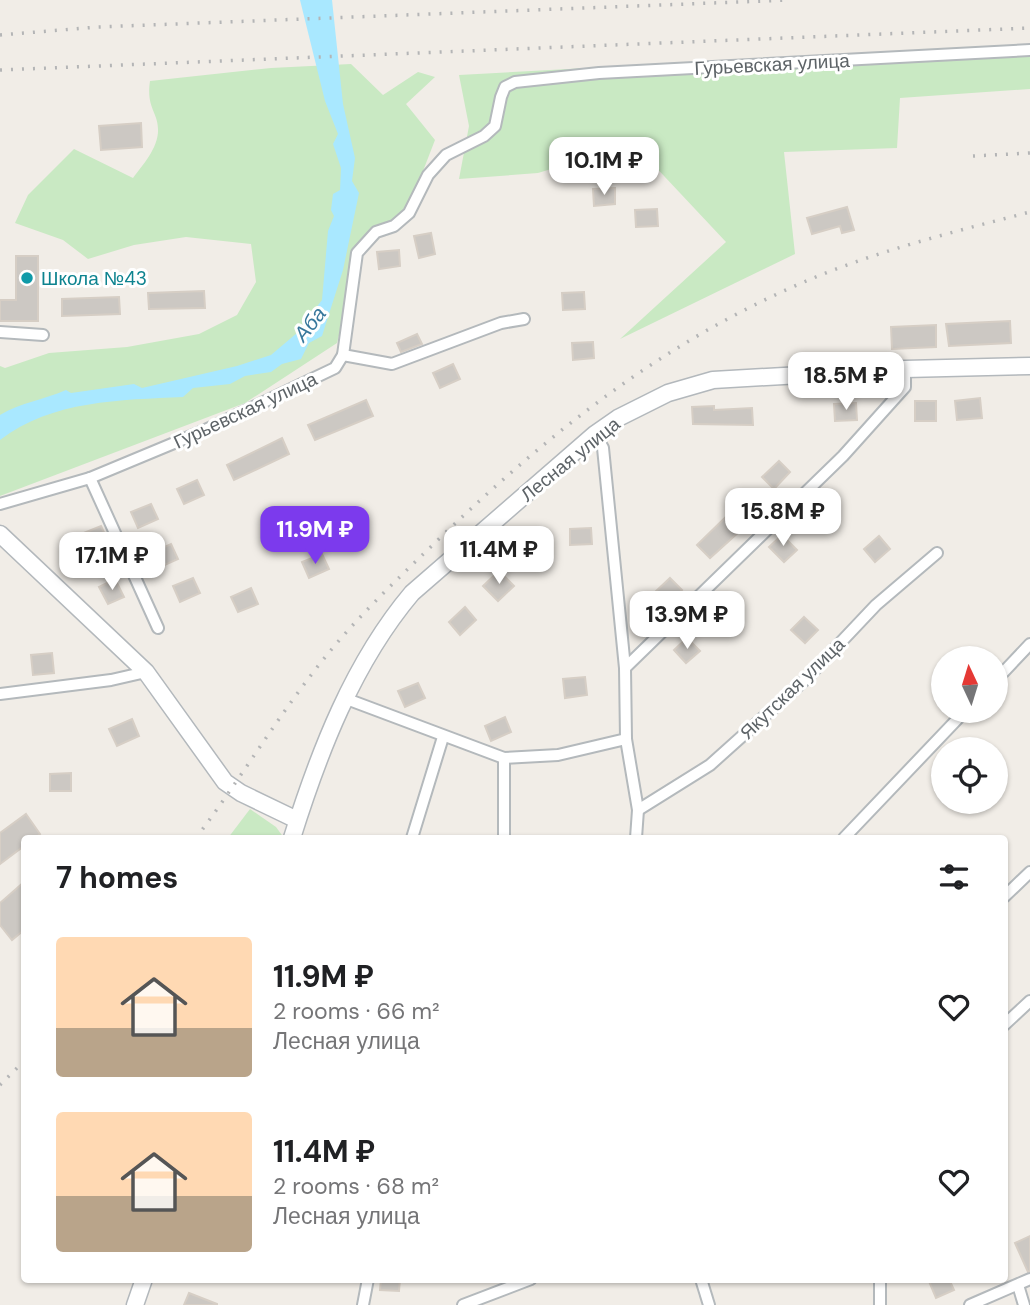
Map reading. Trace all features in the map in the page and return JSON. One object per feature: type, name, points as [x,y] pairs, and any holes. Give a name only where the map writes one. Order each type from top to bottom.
[{"type":"main road","name":"Лесная улица","points":[[293,835],[344,698],[386,624],[412,593],[594,434],[618,418],[668,393],[713,380],[905,369],[1030,366]]},
{"type":"main road","points":[[0,534],[146,672],[225,782],[297,820]]},
{"type":"main road","points":[[135,1305],[143,1283]]},
{"type":"street","name":"Гурьевская улица","points":[[0,504],[90,478],[203,431],[335,368],[342,355],[357,253],[376,232],[394,226],[409,213],[428,175],[446,155],[484,136],[495,126],[505,87],[515,82],[612,72],[1030,50]]},
{"type":"street","points":[[342,355],[392,364],[501,323],[524,319]]},
{"type":"street","points":[[0,332],[43,335]]},
{"type":"street","points":[[625,668],[843,456],[905,387],[905,369]]},
{"type":"street","points":[[594,434],[603,448],[625,668],[626,738],[638,810],[636,835]]},
{"type":"street","points":[[90,478],[158,628]]},
{"type":"street","name":"Якутская улица","points":[[638,810],[710,765],[807,678],[876,605],[937,553]]},
{"type":"street","points":[[1008,667],[1030,644]]},
{"type":"street","points":[[0,694],[111,680],[146,672]]},
{"type":"street","points":[[344,698],[504,758],[558,755],[626,738]]},
{"type":"street","points":[[847,835],[954,723]]},
{"type":"street","points":[[413,835],[443,737]]},
{"type":"street","points":[[504,758],[504,835]]},
{"type":"street","points":[[1008,893],[1030,872]]},
{"type":"street","points":[[1008,1021],[1030,1001]]},
{"type":"street","points":[[970,1305],[1030,1279]]},
{"type":"street","points":[[363,1305],[367,1283]]},
{"type":"street","points":[[463,1305],[521,1283]]},
{"type":"street","points":[[702,1283],[709,1305]]},
{"type":"street","points":[[880,1283],[880,1305]]},
{"type":"street","points":[[1018,1285],[1024,1305]]},
{"type":"green space","points":[[1030,44],[1030,89],[900,98],[897,148],[784,152],[795,254],[620,339],[726,242],[634,144],[538,173],[459,179],[469,126],[459,75]]},
{"type":"green space","points":[[351,64],[383,95],[418,72],[435,77],[406,104],[435,140],[404,220],[365,236],[337,343],[245,403],[0,496],[0,366],[5,368],[49,353],[127,347],[199,334],[237,315],[256,282],[251,244],[186,237],[134,245],[88,259],[63,240],[15,223],[28,195],[74,149],[133,178],[150,155],[158,136],[150,98],[150,81],[271,68]]},
{"type":"green space","points":[[250,809],[276,827],[282,835],[230,835]]},
{"type":"water","name":"Аба","points":[[300,0],[332,0],[343,104],[355,158],[352,181],[359,193],[343,270],[322,336],[309,343],[301,359],[282,364],[271,372],[245,376],[230,384],[193,388],[183,397],[112,401],[64,410],[20,427],[0,440],[0,415],[66,390],[71,393],[134,384],[142,388],[237,366],[271,355],[297,333],[322,300],[328,231],[334,216],[331,210],[333,194],[340,190],[341,168],[333,144],[338,134],[325,101]]},
{"type":"building","points":[[141,123],[142,147],[101,150],[99,126]]},
{"type":"building","points":[[615,188],[615,204],[594,206],[593,189]]},
{"type":"building","points":[[847,207],[854,230],[842,233],[840,226],[812,234],[807,218]]},
{"type":"building","points":[[657,209],[658,226],[636,227],[635,210]]},
{"type":"building","points":[[431,233],[435,254],[419,258],[414,236]]},
{"type":"building","points":[[399,250],[400,266],[379,269],[377,252]]},
{"type":"building","name":"Школа №43","points":[[16,256],[38,256],[38,321],[0,321],[0,300],[16,300]]},
{"type":"building","points":[[204,291],[205,308],[149,309],[148,293]]},
{"type":"building","points":[[584,292],[585,309],[563,310],[562,293]]},
{"type":"building","points":[[119,297],[120,314],[62,316],[62,299]]},
{"type":"building","points":[[1010,321],[1011,343],[949,346],[946,324]]},
{"type":"building","points":[[936,325],[936,347],[892,349],[891,327]]},
{"type":"building","points":[[417,334],[422,344],[401,352],[397,343]]},
{"type":"building","points":[[593,342],[594,358],[573,360],[572,343]]},
{"type":"building","points":[[453,364],[460,379],[440,388],[433,373]]},
{"type":"building","points":[[980,398],[982,418],[957,420],[955,401]]},
{"type":"building","points":[[366,400],[373,416],[315,440],[308,425]]},
{"type":"building","points":[[915,401],[936,401],[936,421],[915,421]]},
{"type":"building","points":[[856,403],[857,420],[835,421],[834,404]]},
{"type":"building","points":[[714,406],[714,410],[752,408],[753,425],[693,424],[692,407]]},
{"type":"building","points":[[282,438],[289,454],[234,480],[227,465]]},
{"type":"building","points":[[779,461],[790,472],[774,489],[762,477]]},
{"type":"building","points":[[197,480],[204,495],[184,504],[177,489]]},
{"type":"building","points":[[813,503],[827,518],[814,531],[799,517]]},
{"type":"building","points":[[151,504],[158,519],[138,528],[131,512]]},
{"type":"building","points":[[736,507],[750,522],[710,558],[697,545]]},
{"type":"building","points":[[101,526],[108,541],[88,550],[81,534]]},
{"type":"building","points":[[591,528],[592,544],[570,545],[570,529]]},
{"type":"building","points":[[782,535],[797,550],[784,562],[769,547]]},
{"type":"building","points":[[879,536],[890,549],[875,562],[864,549]]},
{"type":"building","points":[[536,539],[549,555],[533,568],[520,552]]},
{"type":"building","points":[[171,544],[178,559],[158,568],[151,553]]},
{"type":"building","points":[[322,554],[329,569],[309,578],[302,562]]},
{"type":"building","points":[[499,571],[514,586],[498,601],[483,586]]},
{"type":"building","points":[[193,578],[200,593],[180,602],[173,586]]},
{"type":"building","points":[[670,578],[682,590],[667,605],[655,592]]},
{"type":"building","points":[[115,579],[124,597],[108,604],[99,587]]},
{"type":"building","points":[[251,588],[258,604],[238,612],[231,597]]},
{"type":"building","points":[[465,607],[476,620],[460,635],[449,622]]},
{"type":"building","points":[[804,617],[818,630],[805,643],[791,630]]},
{"type":"building","points":[[687,638],[700,651],[686,663],[674,650]]},
{"type":"building","points":[[52,653],[54,673],[33,675],[31,655]]},
{"type":"building","points":[[585,677],[587,695],[565,698],[563,679]]},
{"type":"building","points":[[418,683],[425,698],[405,707],[398,691]]},
{"type":"building","points":[[505,717],[511,732],[491,741],[485,726]]},
{"type":"building","points":[[132,719],[139,736],[117,746],[109,729]]},
{"type":"building","points":[[71,773],[71,791],[50,791],[50,774]]},
{"type":"building","points":[[26,814],[40,834],[21,835],[21,848],[0,864],[0,833]]},
{"type":"building","points":[[21,885],[21,932],[12,940],[0,925],[0,903]]},
{"type":"building","points":[[1030,1236],[1030,1271],[1028,1272],[1015,1243]]},
{"type":"building","points":[[381,1283],[400,1283],[399,1291],[380,1290]]},
{"type":"building","points":[[930,1283],[951,1283],[954,1290],[936,1298]]},
{"type":"building","points":[[189,1293],[217,1304],[217,1305],[184,1305]]},
{"type":"railway","points":[[0,35],[98,27],[789,0]]},
{"type":"railway","points":[[0,70],[1030,28]]},
{"type":"railway","points":[[973,156],[1030,153]]},
{"type":"railway","points":[[198,835],[296,696],[358,620],[400,576],[485,496],[612,391],[704,332],[804,282],[887,252],[1030,212]]},
{"type":"railway","points":[[0,1085],[21,1064]]},
{"type":"place","name":"Школа №43","points":[[27,278]]}]
